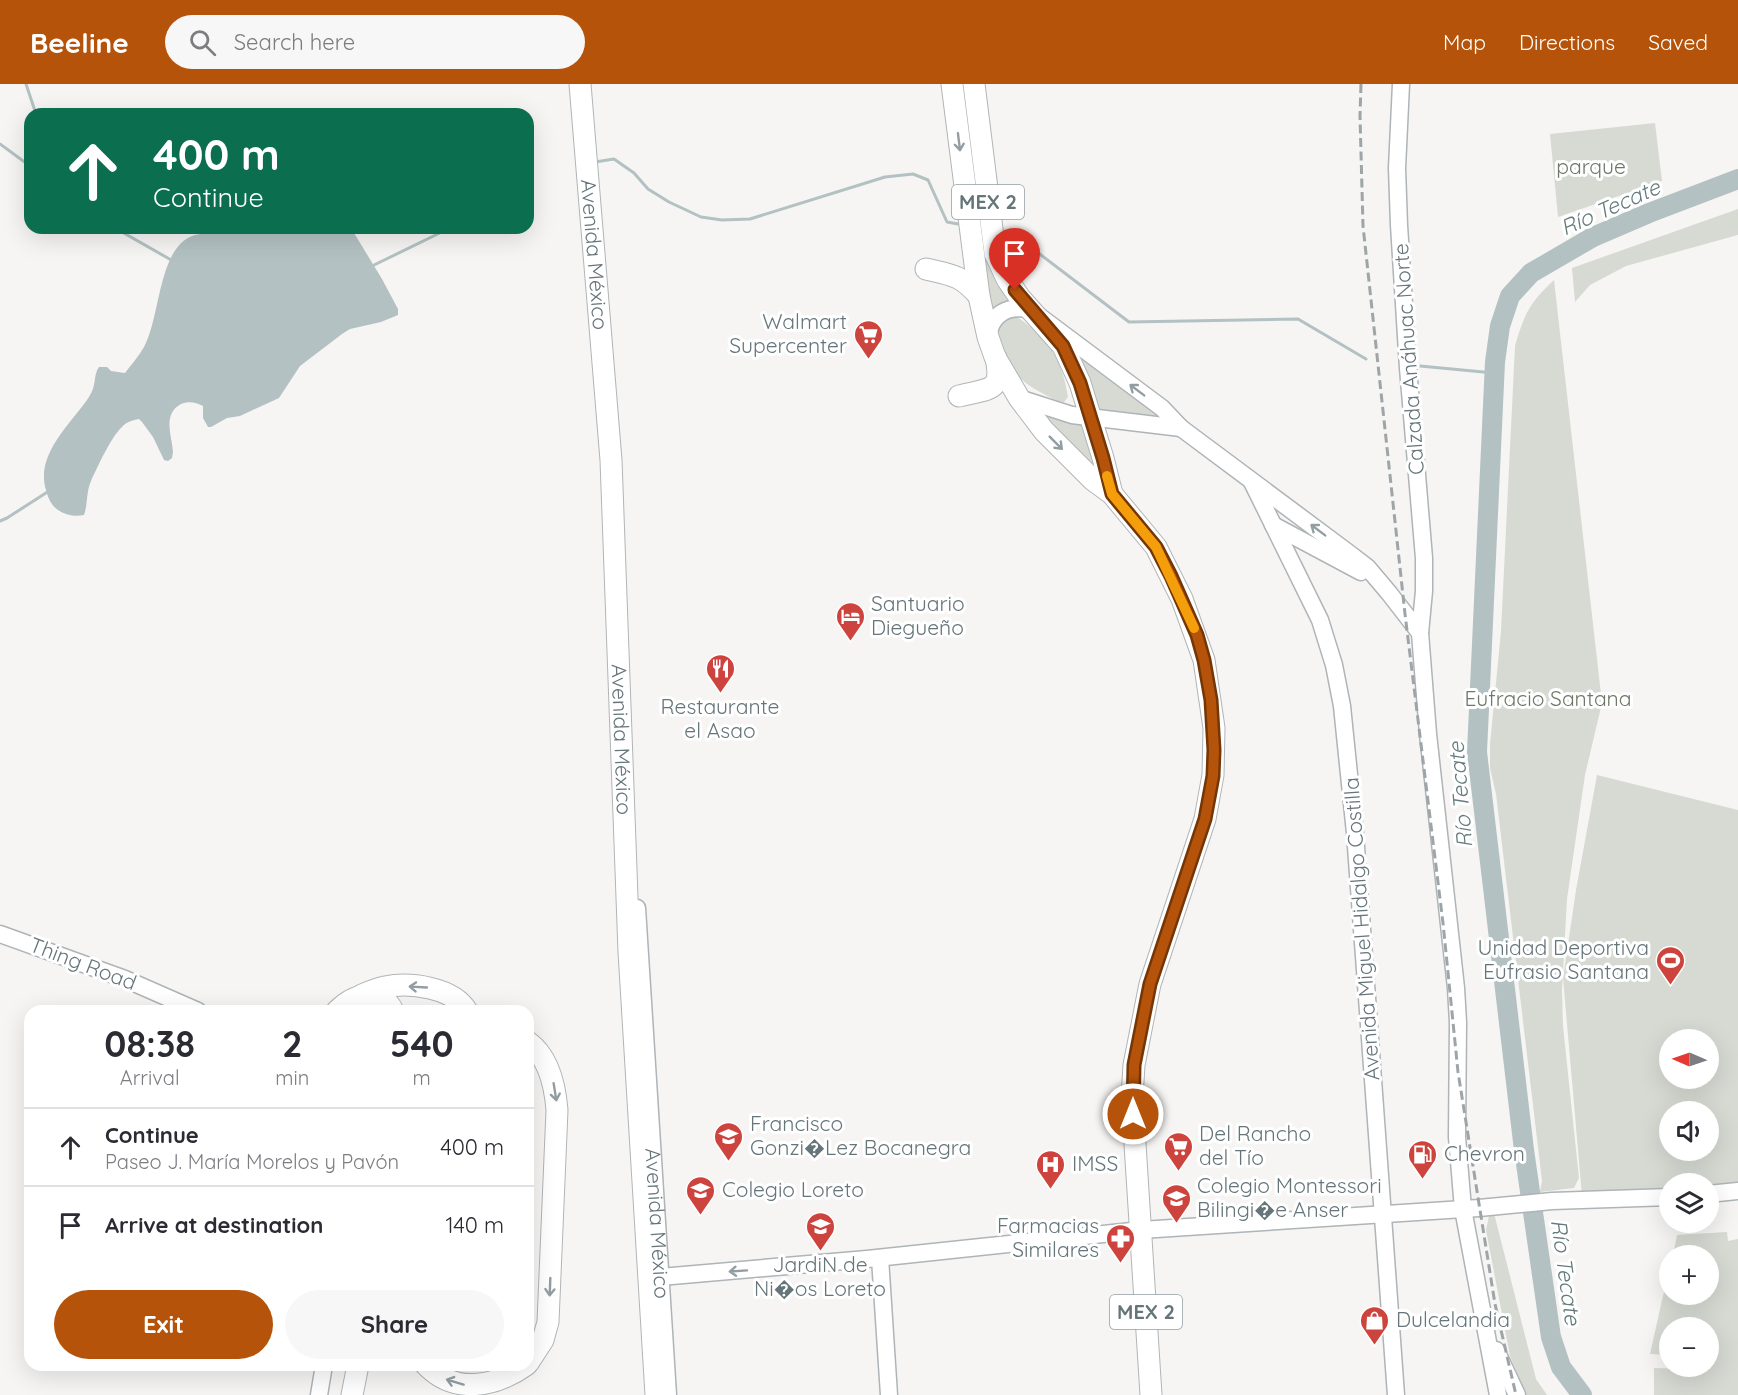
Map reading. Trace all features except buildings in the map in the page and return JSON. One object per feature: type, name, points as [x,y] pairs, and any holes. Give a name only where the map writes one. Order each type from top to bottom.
[{"type":"highway","name":"Avenida México","points":[[580,84],[611,460],[629,951],[655,1277],[656,1395]]},
{"type":"highway","name":"MEX 2","points":[[952,84],[979,296],[992,347],[1019,398],[1044,431],[1093,480],[1112,494],[1156,547],[1182,599],[1197,635],[1204,660],[1214,728],[1213,776],[1205,819],[1150,984],[1134,1065],[1132,1097],[1151,1395]]},
{"type":"highway","name":"MEX 2","points":[[974,84],[995,253],[1007,279],[1063,346],[1080,383],[1112,494]]},
{"type":"highway","points":[[926,269],[954,275],[966,281],[979,296]]},
{"type":"highway","points":[[959,396],[991,388],[998,381],[999,375],[992,347]]},
{"type":"highway","points":[[343,1005],[362,995],[386,987],[421,986],[437,989],[453,996],[463,1005]]},
{"type":"highway","points":[[362,995],[379,996],[390,1005]]},
{"type":"highway","points":[[534,1049],[549,1070],[555,1086],[557,1110],[548,1322],[535,1346]]},
{"type":"highway","points":[[352,1395],[357,1371]]},
{"type":"highway","points":[[434,1371],[448,1381],[465,1385],[487,1384],[511,1376],[518,1371]]},
{"type":"main road","name":"Calzada Anáhuac Norte","points":[[1401,84],[1397,168],[1408,368],[1424,558],[1425,591],[1420,633],[1428,734],[1456,988],[1457,1137],[1463,1209],[1485,1327]]},
{"type":"main road","points":[[992,347],[992,323],[1007,310],[1020,307],[1031,310],[1162,408],[1181,428],[1367,567],[1420,633]]},
{"type":"main road","points":[[1019,398],[1072,415],[1181,428]]},
{"type":"main road","name":"Avenida Miguel Hidalgo Costilla","points":[[1252,482],[1320,620],[1334,665],[1342,706],[1357,857],[1396,1395]]},
{"type":"main road","points":[[1273,525],[1377,582]]},
{"type":"main road","name":"Thing Road","points":[[0,934],[125,979],[184,1005]]},
{"type":"main road","points":[[1719,1193],[1738,1191]]},
{"type":"main road","points":[[655,1277],[880,1258],[1141,1230],[1552,1201],[1659,1197]]},
{"type":"main road","points":[[880,1258],[889,1395]]},
{"type":"main road","name":"Avenida México","points":[[655,1277],[668,1395]]},
{"type":"main road","points":[[1485,1327],[1498,1395]]},
{"type":"main road","points":[[1485,1327],[1517,1395]]},
{"type":"main road","points":[[319,1395],[323,1371]]},
{"type":"green space","points":[[959,84],[968,84],[1009,300],[990,311]]},
{"type":"green space","name":"parque","points":[[1655,123],[1662,181],[1558,217],[1550,134]]},
{"type":"green space","points":[[1738,209],[1738,235],[1626,266],[1590,285],[1575,302],[1572,268]]},
{"type":"green space","name":"Eufracio Santana","points":[[1554,280],[1602,703],[1585,775],[1567,899],[1562,990],[1563,1026],[1579,1178],[1574,1188],[1540,1192],[1542,1181],[1496,794],[1490,768],[1490,744],[1501,631],[1515,346],[1528,310]]},
{"type":"green space","points":[[1017,317],[1038,333],[1058,361],[1068,397],[1064,402],[1032,387],[1023,381],[1011,367],[995,330],[1000,320]]},
{"type":"green space","points":[[1069,348],[1171,420],[1092,411]]},
{"type":"green space","points":[[1037,410],[1083,424],[1103,481]]},
{"type":"green space","name":"Unidad Deportiva Eufrasio Santana","points":[[1597,775],[1738,810],[1738,1183],[1719,1186],[1719,1173],[1659,1173],[1659,1192],[1582,1196],[1563,978]]},
{"type":"green space","points":[[1494,1213],[1536,1379],[1547,1395],[1526,1395],[1510,1356],[1486,1230],[1489,1216]]},
{"type":"green space","points":[[1727,1232],[1728,1241],[1738,1239],[1738,1395],[1654,1395],[1654,1368],[1659,1368],[1659,1377],[1719,1377],[1719,1317],[1659,1317],[1659,1354],[1650,1354],[1661,1305],[1719,1305],[1719,1245],[1675,1245],[1677,1235]]},
{"type":"shaded area","points":[[355,234],[382,279],[398,309],[398,315],[381,322],[350,329],[342,334],[300,366],[279,398],[240,416],[227,418],[208,427],[203,418],[203,406],[192,402],[181,404],[175,408],[170,419],[173,452],[172,458],[168,461],[164,460],[153,437],[139,419],[128,423],[113,438],[97,468],[89,485],[84,515],[64,513],[53,506],[46,490],[44,477],[50,452],[89,397],[99,367],[125,373],[142,350],[149,335],[165,272],[171,258],[178,246],[195,235]]},
{"type":"waterway","points":[[26,84],[34,108]]},
{"type":"waterway","points":[[0,144],[24,162]]},
{"type":"waterway","points":[[595,162],[614,159],[634,173],[648,189],[669,202],[701,217],[722,220],[750,219],[885,177],[913,174],[928,180],[947,222],[958,224]]},
{"type":"waterway","name":"Río Tecate","points":[[1582,1395],[1561,1367],[1551,1337],[1524,1150],[1477,752],[1495,362],[1500,326],[1510,296],[1531,273],[1593,237],[1738,179]]},
{"type":"waterway","points":[[126,234],[173,261]]},
{"type":"waterway","points":[[372,266],[438,234]]},
{"type":"waterway","points":[[1007,236],[1020,239],[1129,322],[1298,319],[1366,359]]},
{"type":"waterway","points":[[1420,366],[1494,373]]},
{"type":"waterway","points":[[0,521],[49,491]]},
{"type":"railway","points":[[1361,84],[1363,226],[1458,1072],[1495,1304],[1516,1395]]},
{"type":"slow traffic","points":[[1107,476],[1112,494],[1156,547],[1194,628]]},
{"type":"place","name":"Walmart Supercenter","points":[[868,360]]},
{"type":"place","name":"Santuario Diegueño","points":[[850,642]]},
{"type":"place","name":"Restaurante el Asao","points":[[720,694]]},
{"type":"place","name":"Unidad Deportiva Eufrasio Santana","points":[[1670,986]]},
{"type":"place","name":"Francisco Gonzi�Lez Bocanegra","points":[[729,1162]]},
{"type":"place","name":"Del Rancho del Tío","points":[[1178,1172]]},
{"type":"place","name":"Chevron","points":[[1423,1180]]},
{"type":"place","name":"IMSS","points":[[1051,1190]]},
{"type":"place","name":"Colegio Loreto","points":[[701,1216]]},
{"type":"place","name":"Colegio Montessori Bilingi�e Anser","points":[[1176,1224]]},
{"type":"place","name":"JardiN de Ni�os Loreto","points":[[820,1252]]},
{"type":"place","name":"Farmacias Similares","points":[[1120,1264]]},
{"type":"place","name":"Dulcelandia","points":[[1375,1346]]},
{"type":"route","points":[[1015,290],[1063,346],[1080,383],[1112,494],[1156,547],[1182,599],[1197,635],[1211,700],[1214,728],[1213,776],[1205,819],[1150,984],[1134,1065],[1133,1114]]}]
